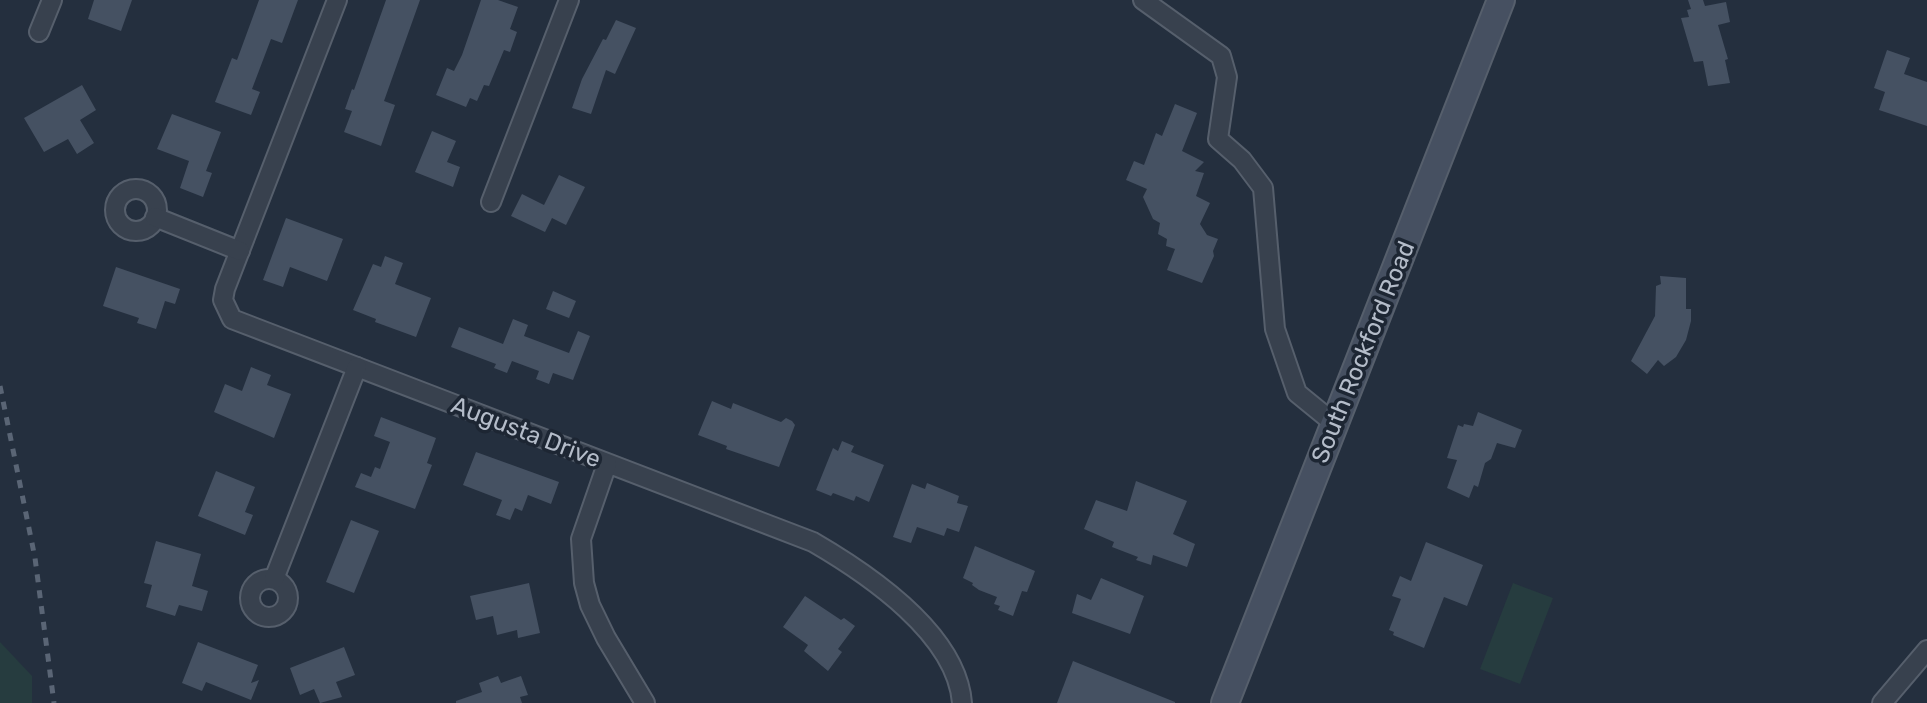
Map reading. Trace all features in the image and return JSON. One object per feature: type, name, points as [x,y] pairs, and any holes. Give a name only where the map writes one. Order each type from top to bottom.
[{"type":"street","points":[[39,32],[52,0]]},
{"type":"street","name":"Augusta Drive","points":[[337,0],[225,289],[223,300],[232,319],[813,542],[856,569],[915,618],[949,658],[957,677],[962,703]]},
{"type":"street","points":[[491,202],[569,0]]},
{"type":"street","points":[[1143,0],[1221,56],[1227,77],[1218,139],[1242,160],[1263,188],[1275,329],[1297,393],[1335,424]]},
{"type":"street","name":"South Rockford Road","points":[[1225,703],[1501,0]]},
{"type":"street","points":[[155,217],[240,251]]},
{"type":"street","points":[[274,579],[357,367]]},
{"type":"street","points":[[607,464],[581,539],[581,561],[590,605],[645,703]]},
{"type":"street","points":[[1882,703],[1927,650]]},
{"type":"green space","points":[[1513,583],[1553,598],[1520,684],[1480,669]]},
{"type":"green space","points":[[0,642],[32,676],[32,703],[0,703]]},
{"type":"building","points":[[94,0],[132,0],[121,31],[88,19]]},
{"type":"building","points":[[259,0],[298,0],[282,43],[271,39],[252,89],[260,92],[251,115],[215,102],[232,58],[237,60]]},
{"type":"building","points":[[386,0],[420,0],[384,101],[395,105],[381,146],[344,132],[352,111],[345,109]]},
{"type":"building","points":[[481,0],[498,0],[518,7],[510,29],[517,32],[510,52],[504,50],[489,86],[484,85],[477,101],[470,98],[466,107],[436,95],[447,68],[454,71],[462,55]]},
{"type":"building","points":[[1688,0],[1703,0],[1705,6],[1726,2],[1730,22],[1718,25],[1728,59],[1725,60],[1730,83],[1708,86],[1703,61],[1694,62],[1681,18],[1689,17],[1687,10],[1691,9]]},
{"type":"building","points":[[616,20],[636,28],[615,74],[606,70],[591,114],[572,108],[582,79]]},
{"type":"building","points":[[1887,50],[1910,58],[1904,74],[1927,82],[1927,126],[1879,110],[1885,92],[1874,88]]},
{"type":"building","points":[[82,85],[96,110],[80,120],[94,143],[77,154],[68,139],[44,152],[24,118]]},
{"type":"building","points":[[1175,104],[1197,113],[1182,151],[1204,162],[1195,171],[1204,173],[1196,196],[1210,203],[1200,224],[1207,235],[1218,239],[1202,283],[1167,270],[1175,249],[1166,246],[1167,239],[1158,234],[1160,223],[1153,219],[1143,197],[1147,189],[1126,180],[1134,161],[1144,165],[1156,133],[1162,136]]},
{"type":"building","points":[[172,114],[221,132],[206,171],[212,173],[203,197],[180,188],[189,161],[157,149]]},
{"type":"building","points":[[432,131],[456,141],[447,162],[460,167],[453,187],[415,172]]},
{"type":"building","points":[[559,175],[585,187],[566,225],[552,218],[545,232],[511,216],[522,194],[544,205]]},
{"type":"building","points":[[286,218],[343,239],[327,281],[290,267],[283,287],[263,280]]},
{"type":"building","points":[[385,256],[403,263],[395,284],[431,298],[416,337],[353,310],[373,264],[381,267]]},
{"type":"building","points":[[116,267],[180,289],[175,304],[165,301],[156,329],[137,323],[139,318],[103,306]]},
{"type":"building","points":[[1660,276],[1686,278],[1686,309],[1691,309],[1691,321],[1686,340],[1676,357],[1664,366],[1658,360],[1647,374],[1631,361],[1655,316],[1656,286],[1661,284]]},
{"type":"building","points":[[553,291],[576,301],[569,318],[546,309]]},
{"type":"building","points":[[513,319],[528,325],[524,336],[569,353],[578,331],[590,336],[573,380],[553,373],[549,384],[536,379],[539,371],[512,361],[507,373],[494,368],[496,364],[451,347],[459,327],[503,344]]},
{"type":"building","points":[[251,367],[271,375],[267,385],[291,394],[274,438],[214,412],[225,384],[242,391]]},
{"type":"building","points":[[712,401],[731,409],[733,403],[781,422],[786,418],[792,421],[795,425],[779,467],[726,449],[727,446],[698,435]]},
{"type":"building","points":[[1478,412],[1522,430],[1515,448],[1497,443],[1491,459],[1485,463],[1478,487],[1474,485],[1469,498],[1447,488],[1457,460],[1447,458],[1458,425],[1473,426]]},
{"type":"building","points":[[381,417],[436,438],[427,463],[432,465],[415,509],[355,487],[361,473],[371,477],[375,467],[380,469],[390,442],[374,436]]},
{"type":"building","points":[[842,441],[854,446],[851,452],[884,465],[869,502],[856,496],[854,501],[816,490],[833,448],[838,451]]},
{"type":"building","points":[[476,452],[559,482],[551,504],[528,495],[522,511],[515,508],[510,520],[496,515],[502,500],[463,485]]},
{"type":"building","points":[[216,471],[255,487],[245,512],[253,515],[245,535],[198,516]]},
{"type":"building","points":[[1136,481],[1187,501],[1173,534],[1195,544],[1187,567],[1153,555],[1151,565],[1136,560],[1138,557],[1112,547],[1114,542],[1084,529],[1096,500],[1127,511]]},
{"type":"building","points":[[927,483],[959,496],[957,503],[968,506],[959,532],[947,528],[944,536],[917,527],[911,543],[893,537],[912,484],[925,489]]},
{"type":"building","points":[[351,520],[379,531],[354,593],[326,582]]},
{"type":"building","points":[[156,541],[201,554],[192,586],[208,591],[202,611],[179,605],[175,616],[146,607],[152,585],[144,583]]},
{"type":"building","points":[[1426,542],[1483,565],[1467,606],[1444,597],[1424,648],[1393,635],[1394,632],[1389,630],[1401,599],[1392,596],[1400,576],[1411,581]]},
{"type":"building","points":[[975,546],[1035,571],[1027,592],[1022,591],[1013,616],[998,610],[1000,606],[994,604],[997,597],[979,590],[963,578]]},
{"type":"building","points":[[1101,578],[1144,596],[1130,634],[1072,613],[1077,594],[1091,600]]},
{"type":"building","points":[[529,583],[540,633],[518,638],[517,630],[497,635],[493,616],[476,620],[470,596]]},
{"type":"building","points":[[805,596],[855,626],[838,649],[842,652],[828,671],[804,651],[808,645],[783,627]]},
{"type":"building","points":[[198,642],[258,665],[251,683],[259,680],[251,700],[206,682],[202,691],[182,683]]},
{"type":"building","points":[[344,647],[355,675],[336,682],[342,697],[320,703],[314,689],[300,695],[290,668]]},
{"type":"building","points":[[1073,661],[1175,702],[1175,703],[1057,703]]},
{"type":"building","points":[[498,676],[501,683],[521,676],[528,695],[520,697],[522,703],[456,703],[482,692],[479,683]]},
{"type":"railway","points":[[0,386],[35,558],[54,703]]}]
